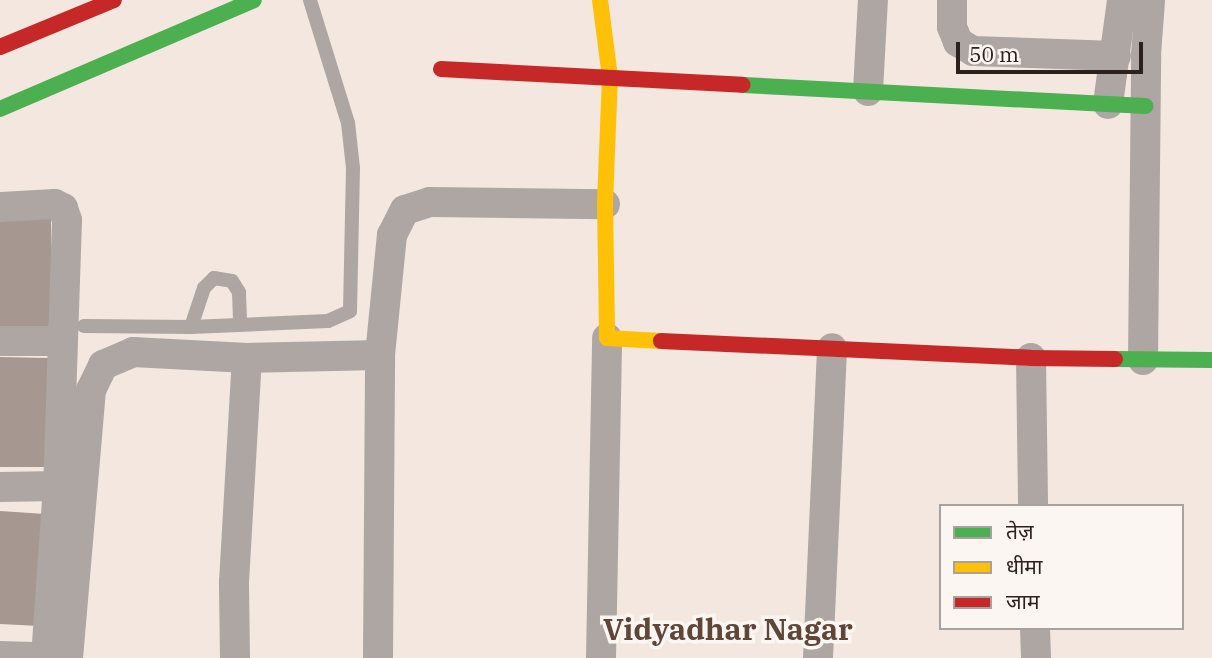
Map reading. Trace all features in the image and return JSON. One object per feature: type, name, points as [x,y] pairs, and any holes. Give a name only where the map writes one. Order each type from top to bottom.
[{"type":"street","points":[[0,47],[114,0]]},
{"type":"street","points":[[0,108],[254,0]]},
{"type":"street","points":[[600,0],[610,77],[605,204],[607,338],[601,658]]},
{"type":"street","points":[[868,91],[873,0]]},
{"type":"street","points":[[952,0],[952,27],[958,42],[973,51],[1116,56]]},
{"type":"street","points":[[1108,104],[1122,0]]},
{"type":"street","points":[[1143,360],[1145,106],[1150,0]]},
{"type":"street","points":[[441,69],[1145,106]]},
{"type":"street","points":[[378,658],[380,355],[392,235],[405,210],[430,202],[605,204]]},
{"type":"street","points":[[0,207],[55,204],[63,208],[67,220],[73,334],[58,486],[60,657]]},
{"type":"street","points":[[0,341],[73,334]]},
{"type":"street","points":[[607,338],[1031,358],[1212,360]]},
{"type":"street","points":[[818,658],[832,348]]},
{"type":"street","points":[[60,657],[91,390],[103,365],[133,352],[247,358],[380,355]]},
{"type":"street","points":[[234,658],[234,582],[247,358]]},
{"type":"street","points":[[1031,358],[1033,504]]},
{"type":"street","points":[[0,487],[58,486]]},
{"type":"street","points":[[1035,630],[1036,658]]},
{"type":"street","points":[[0,656],[60,657]]},
{"type":"lane","points":[[73,334],[328,321],[350,311],[353,168],[348,123],[310,0]]},
{"type":"lane","points":[[191,327],[204,288],[214,278],[232,281],[239,292],[240,324]]},
{"type":"building","points":[[0,214],[51,214],[51,329],[0,329]]},
{"type":"building","points":[[0,357],[48,358],[47,467],[0,467]]},
{"type":"building","points":[[0,511],[45,514],[39,626],[0,624]]},
{"type":"traffic: fast","points":[[0,109],[254,0]]},
{"type":"traffic: fast","points":[[743,85],[1145,106]]},
{"type":"traffic: fast","points":[[1115,359],[1212,360]]},
{"type":"traffic: slow","points":[[600,0],[610,77],[605,204],[607,338],[661,341]]},
{"type":"traffic: jam","points":[[0,47],[114,0]]},
{"type":"traffic: jam","points":[[441,69],[743,85]]},
{"type":"traffic: jam","points":[[661,341],[1031,358],[1115,359]]},
{"type":"district","name":"Vidyadhar Nagar","points":[[728,629]]}]
